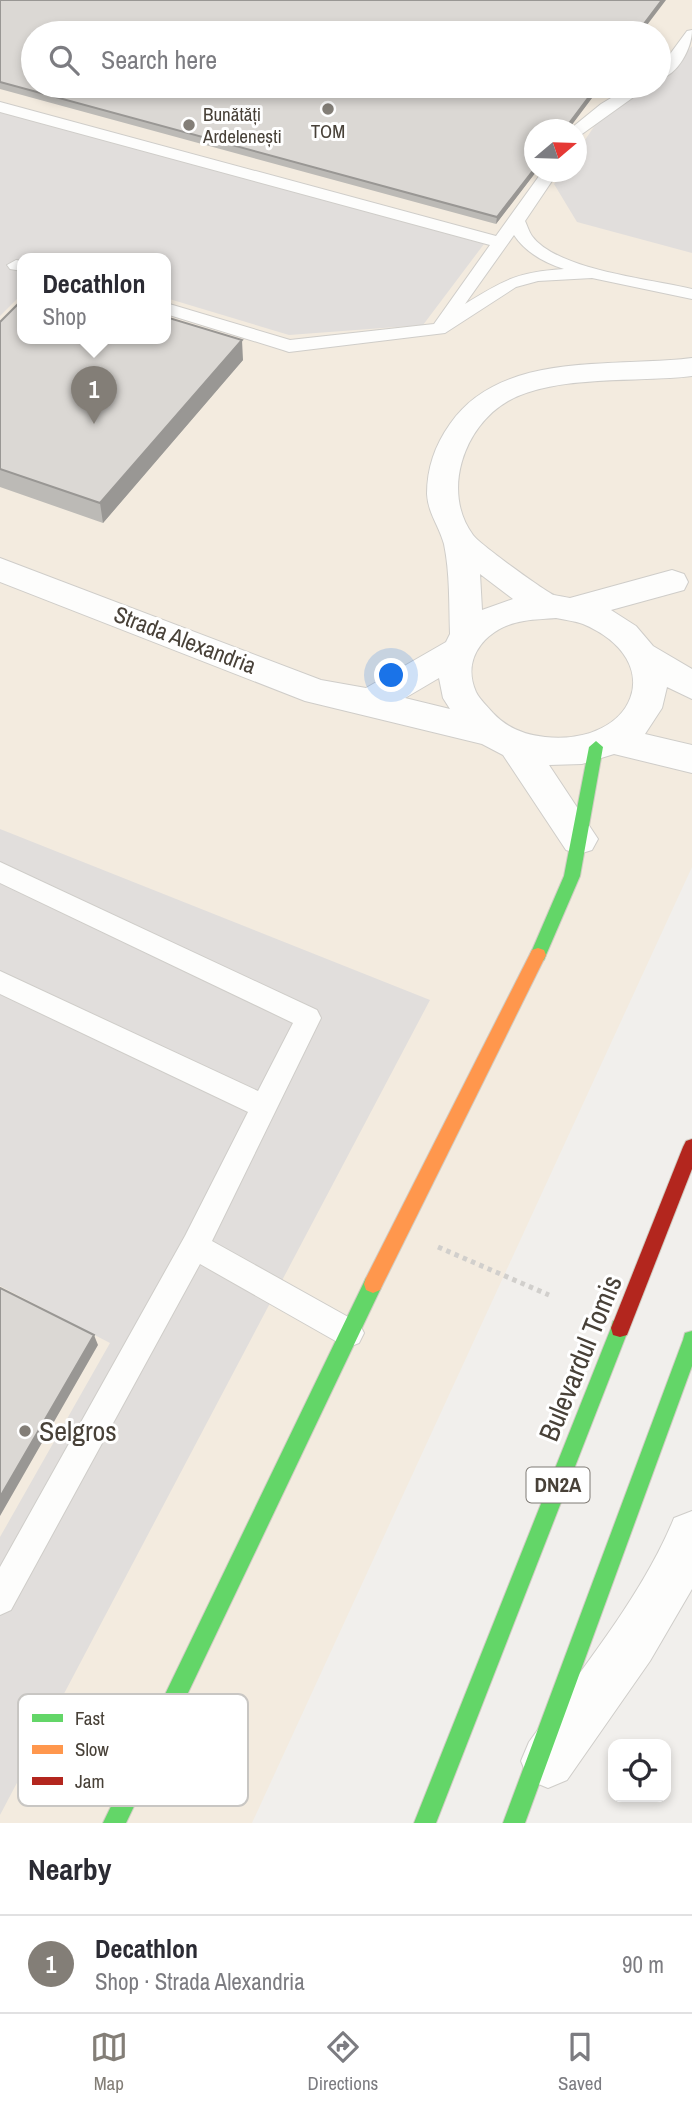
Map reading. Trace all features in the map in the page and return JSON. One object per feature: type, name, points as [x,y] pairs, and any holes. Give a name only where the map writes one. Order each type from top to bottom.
[{"type":"street","points":[[579,839],[503,739],[470,715],[457,694],[452,672],[462,643],[460,543],[444,508],[445,461],[463,421],[501,393],[546,377],[662,373],[692,367]]},
{"type":"street","points":[[460,543],[558,607],[597,617],[618,629],[639,650],[692,686]]},
{"type":"street","name":"Strada Alexandria","points":[[0,569],[317,692],[372,701],[503,739]]},
{"type":"street","points":[[372,701],[462,643],[496,616],[515,609],[558,607],[682,574]]},
{"type":"street","points":[[503,739],[543,751],[570,752],[605,743],[638,720],[645,708],[650,681],[639,650],[682,574]]},
{"type":"street","points":[[605,743],[692,760]]},
{"type":"street","points":[[176,1694],[349,1333],[552,927],[572,876],[579,839],[605,743]]},
{"type":"street","name":"Bulevardul Tomis","points":[[425,1823],[692,1147]]},
{"type":"street","points":[[519,1808],[692,1340]]},
{"type":"street","points":[[519,1808],[632,1643],[688,1548],[692,1536]]},
{"type":"street","points":[[114,1823],[122,1806]]},
{"type":"lane","points":[[671,62],[692,34]]},
{"type":"lane","points":[[587,122],[621,98]]},
{"type":"lane","points":[[0,107],[498,242]]},
{"type":"lane","points":[[439,329],[498,242],[517,222],[543,182]]},
{"type":"lane","points":[[517,222],[525,239],[545,254],[591,273],[692,294]]},
{"type":"lane","points":[[171,310],[289,346],[439,329],[510,283],[538,276],[591,273]]},
{"type":"lane","points":[[0,873],[309,1018],[195,1246],[0,1599]]},
{"type":"lane","points":[[0,982],[263,1106]]},
{"type":"lane","points":[[195,1246],[349,1333]]},
{"type":"path","points":[[431,1244],[549,1295]]},
{"type":"shaded area","points":[[0,0],[692,0],[692,867],[252,1823],[0,1823]]},
{"type":"shaded area","points":[[692,46],[692,253],[577,222],[554,184],[587,182],[587,137],[599,119],[632,98],[671,98],[671,73]]},
{"type":"shaded area","points":[[0,111],[484,244],[423,325],[289,335],[171,300],[171,253],[17,253],[17,299],[0,316]]},
{"type":"shaded area","points":[[0,829],[430,1000],[64,1694],[18,1694],[18,1781],[0,1815],[0,1537],[110,1343],[0,1286]]},
{"type":"building","name":"TOM","points":[[0,0],[662,0],[646,21],[21,21],[21,88],[0,82]]},
{"type":"building","name":"TOM","points":[[59,98],[588,98],[572,119],[524,119],[524,182],[497,217]]},
{"type":"building","points":[[17,305],[17,344],[171,344],[171,319],[242,340],[100,503],[0,469],[0,322]]},
{"type":"building","name":"Selgros","points":[[0,1288],[94,1335],[0,1497]]},
{"type":"traffic: fast","points":[[538,955],[572,876],[596,747]]},
{"type":"traffic: fast","points":[[176,1694],[373,1284]]},
{"type":"traffic: fast","points":[[425,1823],[620,1328]]},
{"type":"traffic: fast","points":[[514,1823],[692,1340]]},
{"type":"traffic: fast","points":[[114,1823],[122,1806]]},
{"type":"traffic: slow","points":[[373,1284],[538,955]]},
{"type":"traffic: jam","points":[[620,1328],[692,1147]]},
{"type":"place","name":"TOM","points":[[328,109]]},
{"type":"place","name":"Bunătăți Ardelenești","points":[[189,125]]},
{"type":"place","name":"Decathlon","points":[[94,424]]},
{"type":"place","name":"Selgros","points":[[25,1431]]}]
